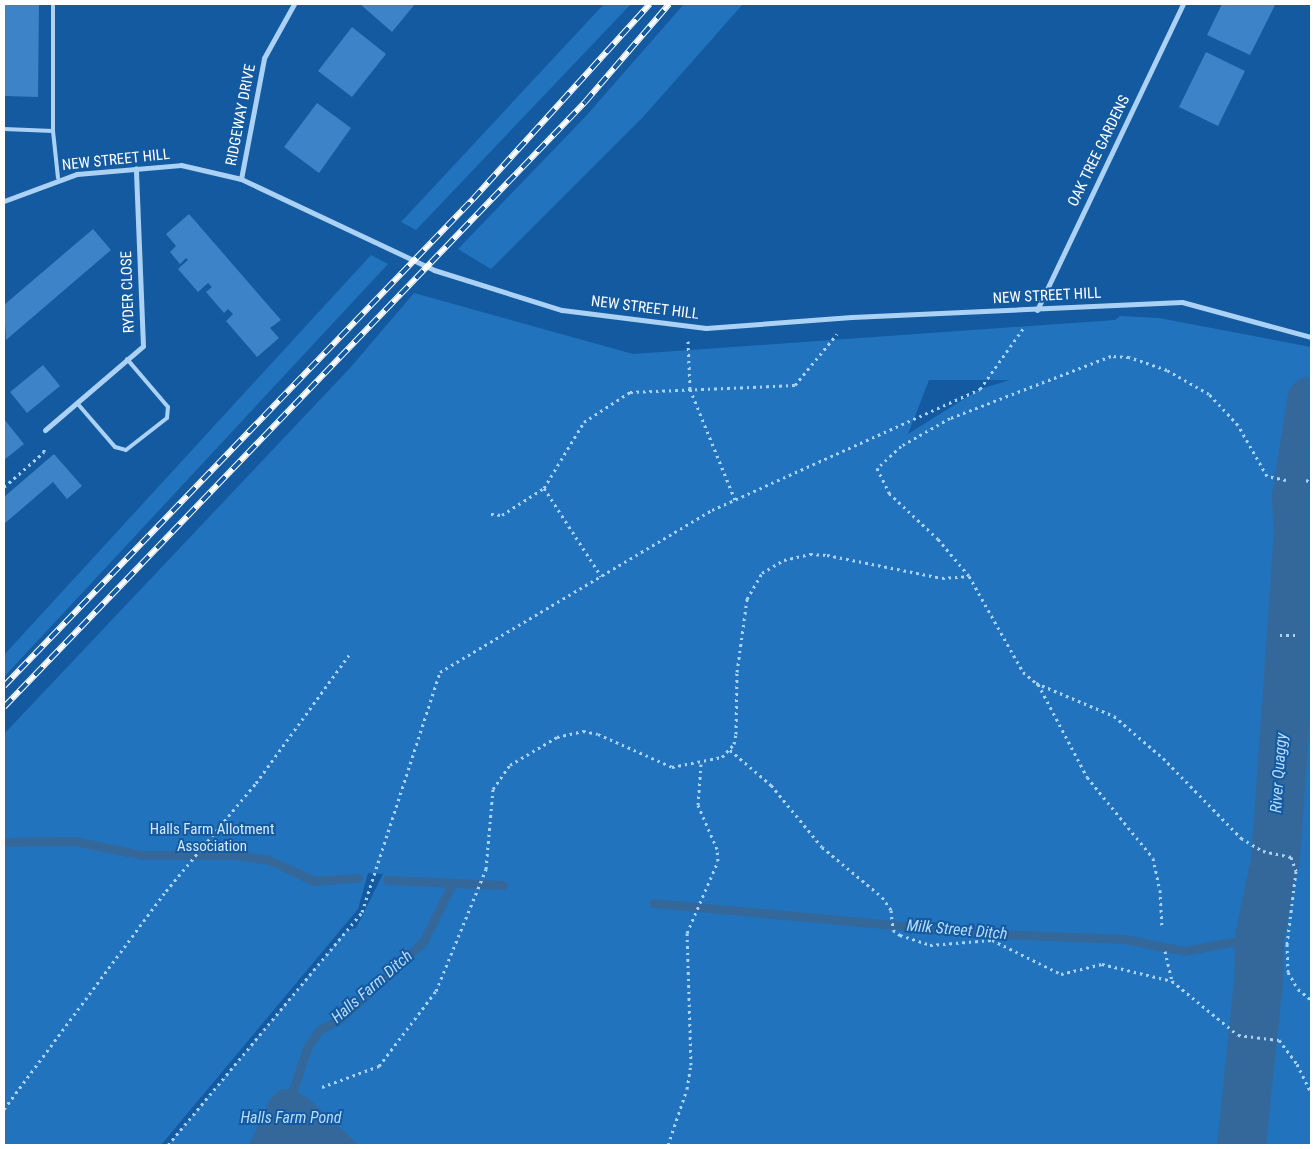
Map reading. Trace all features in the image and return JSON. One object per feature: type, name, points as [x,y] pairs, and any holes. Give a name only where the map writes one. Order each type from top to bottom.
[{"type":"street","name":"RIDGEWAY DRIVE","points":[[241,179],[264,58],[294,4]]},
{"type":"street","name":"OAK TREE GARDENS","points":[[1037,310],[1183,4]]},
{"type":"street","name":"NEW STREET HILL","points":[[4,201],[58,178],[136,168],[181,165],[241,179],[434,270],[562,310],[706,328],[852,317],[1182,302],[1311,337]]},
{"type":"street","name":"RYDER CLOSE","points":[[46,430],[143,346],[136,168]]},
{"type":"lane","points":[[53,4],[53,131],[58,178]]},
{"type":"lane","points":[[4,129],[53,131]]},
{"type":"lane","points":[[77,403],[115,448],[126,450],[167,418],[168,407],[127,359]]},
{"type":"path","points":[[168,1145],[362,912],[440,672],[601,576],[734,500],[980,389],[1037,310]]},
{"type":"path","points":[[491,514],[502,515],[544,488],[584,422],[630,392],[795,385],[852,317]]},
{"type":"path","points":[[686,326],[690,389],[734,500]]},
{"type":"path","points":[[1162,928],[1160,890],[1153,858],[1087,777],[1038,684],[1012,659],[969,576],[938,539],[889,493],[881,480],[879,464],[911,439],[958,415],[1099,358],[1129,357],[1182,376],[1224,408],[1252,445],[1267,476],[1286,480]]},
{"type":"path","points":[[4,487],[44,452],[46,430]]},
{"type":"path","points":[[1306,480],[1311,482]]},
{"type":"path","points":[[544,488],[601,576]]},
{"type":"path","points":[[322,1087],[379,1066],[436,992],[486,869],[493,789],[510,765],[557,737],[583,731],[598,734],[672,767],[701,763],[722,757],[730,750],[736,734],[737,672],[747,599],[762,573],[784,560],[810,554],[942,578],[969,576]]},
{"type":"path","points":[[1280,635],[1298,635]]},
{"type":"path","points":[[4,1109],[349,655]]},
{"type":"path","points":[[1038,684],[1100,709],[1127,726],[1229,827],[1263,851],[1291,857],[1296,871],[1288,944],[1288,972],[1298,989],[1311,1000]]},
{"type":"path","points":[[730,750],[771,785],[822,847],[871,887],[891,910],[893,930],[911,941],[930,945],[982,939],[1001,942],[1061,974],[1102,964],[1172,981],[1238,1035],[1278,1040],[1287,1047],[1311,1093]]},
{"type":"path","points":[[668,1145],[687,1089],[691,1066],[687,933],[718,861],[717,849],[698,805],[701,763]]},
{"type":"path","points":[[1165,951],[1172,981]]},
{"type":"green space","points":[[604,4],[631,4],[416,230],[401,222]]},
{"type":"green space","points":[[684,4],[743,4],[643,117],[491,269],[458,249],[586,116]]},
{"type":"green space","points":[[371,255],[388,264],[4,677],[4,655]]},
{"type":"green space","name":"Halls Farm Allotment Association","points":[[414,293],[633,354],[1115,320],[1120,316],[1159,318],[1311,347],[1311,1145],[168,1145],[346,931],[356,928],[383,874],[368,873],[358,909],[161,1145],[4,1145],[4,734],[350,368]],"holes":[[[929,380],[1010,380],[980,389],[908,434]]]},
{"type":"water","name":"Halls Farm Pond","points":[[282,1089],[293,1090],[308,1098],[359,1145],[249,1145],[271,1097]]},
{"type":"building","points":[[4,4],[39,4],[38,97],[4,96]]},
{"type":"building","points":[[360,4],[415,4],[392,32]]},
{"type":"building","points":[[1222,4],[1275,5],[1250,55],[1207,35]]},
{"type":"building","points":[[352,27],[386,54],[352,97],[318,71]]},
{"type":"building","points":[[1206,52],[1245,71],[1218,126],[1179,107]]},
{"type":"building","points":[[317,103],[351,128],[319,173],[284,147]]},
{"type":"building","points":[[189,214],[281,320],[270,328],[279,338],[257,357],[226,321],[233,314],[228,309],[224,313],[206,292],[212,287],[208,283],[198,292],[178,269],[188,260],[186,258],[180,264],[170,252],[176,246],[166,234]]},
{"type":"building","points":[[93,229],[111,250],[6,340],[4,305]]},
{"type":"building","points":[[43,365],[60,386],[27,413],[10,392]]},
{"type":"building","points":[[4,419],[24,444],[4,460]]},
{"type":"building","points":[[54,454],[82,486],[67,499],[53,482],[4,524],[4,497]]},
{"type":"waterway","name":"River Quaggy","points":[[1241,1145],[1258,980],[1259,937],[1275,860],[1298,529],[1296,497],[1311,400]]},
{"type":"waterway","name":"Milk Street Ditch","points":[[4,842],[74,841],[142,855],[235,855],[269,860],[314,881],[358,878]]},
{"type":"waterway","name":"Milk Street Ditch","points":[[387,880],[503,885]]},
{"type":"waterway","name":"Halls Farm Ditch","points":[[293,1090],[307,1048],[319,1030],[339,1020],[423,942],[452,884]]},
{"type":"waterway","name":"Milk Street Ditch","points":[[653,903],[996,934],[1124,939],[1184,951],[1259,937]]},
{"type":"railway","points":[[4,686],[473,199],[650,4]]},
{"type":"railway","points":[[4,707],[585,102],[669,4]]}]
